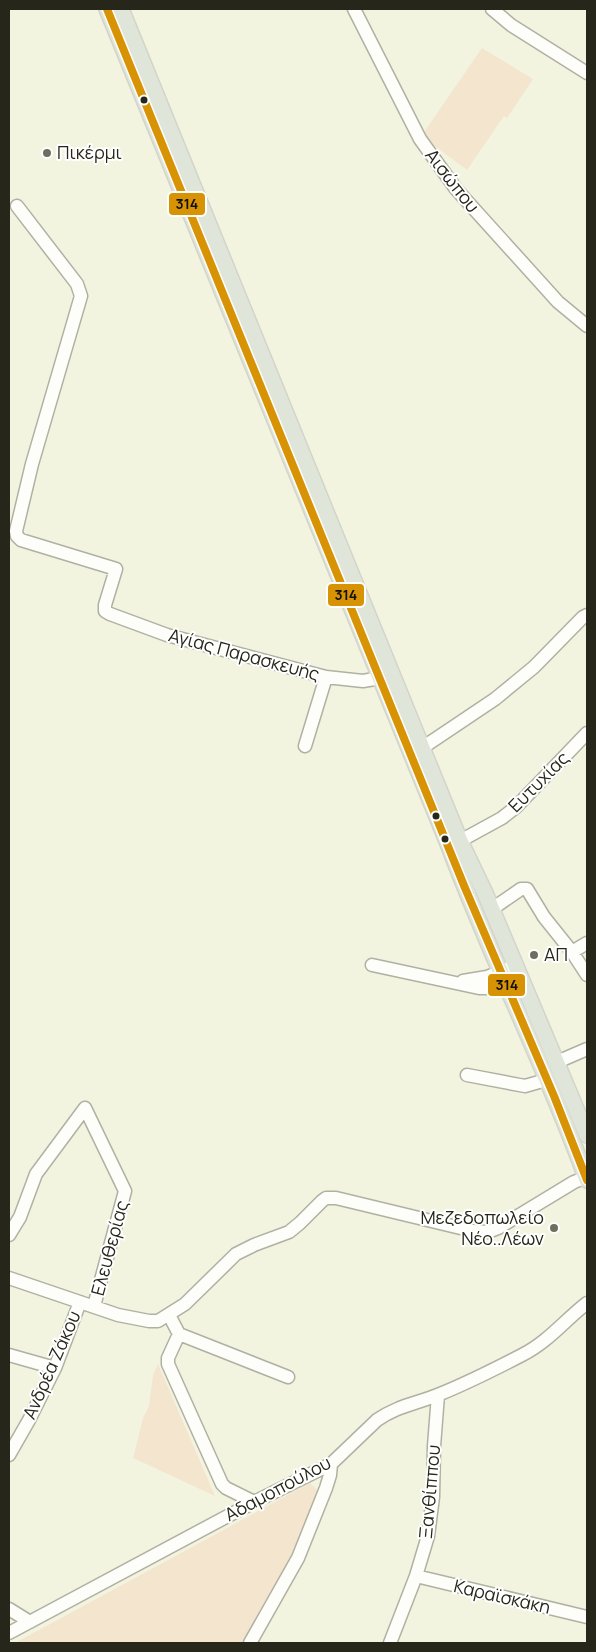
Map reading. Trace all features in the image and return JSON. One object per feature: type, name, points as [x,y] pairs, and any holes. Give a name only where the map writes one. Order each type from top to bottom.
[{"type":"main road","points":[[107,9],[449,846],[469,901],[586,1174]]},
{"type":"main road","points":[[120,9],[460,840],[492,909],[587,1135]]},
{"type":"street","name":"Αισώπου","points":[[354,9],[420,139],[456,189],[558,302],[587,326]]},
{"type":"street","points":[[492,9],[511,25],[587,73]]},
{"type":"street","name":"Αγίας Παρασκευής","points":[[17,206],[77,284],[81,296],[32,464],[16,534],[21,540],[116,570],[105,605],[105,611],[111,614],[167,635],[326,677],[363,681],[380,678]]},
{"type":"street","points":[[422,748],[495,699],[534,667],[587,615]]},
{"type":"street","points":[[305,746],[326,677]]},
{"type":"street","name":"Ευτυχίας","points":[[460,840],[502,818],[516,807],[587,733]]},
{"type":"street","points":[[492,909],[521,889],[527,889],[544,917],[572,952],[587,975]]},
{"type":"street","points":[[572,952],[587,942]]},
{"type":"street","points":[[372,965],[453,981],[502,979],[519,972]]},
{"type":"street","points":[[556,1062],[587,1049]]},
{"type":"street","points":[[467,1075],[526,1086],[546,1080]]},
{"type":"street","name":"Ελευθερίας","points":[[9,1234],[20,1218],[36,1174],[85,1108],[125,1191],[94,1306]]},
{"type":"street","points":[[9,1278],[133,1319],[149,1322],[158,1321],[185,1304],[236,1254],[289,1232],[317,1204],[326,1198],[336,1198],[473,1231],[488,1232],[498,1228],[586,1174]]},
{"type":"street","name":"Ανδρέα Ζάκου","points":[[9,1455],[55,1368],[80,1302]]},
{"type":"street","name":"Αδαμοπούλου","points":[[9,1633],[254,1502],[331,1464],[377,1420],[401,1406],[438,1395],[531,1350],[556,1332],[587,1303]]},
{"type":"street","points":[[169,1315],[179,1334],[288,1376]]},
{"type":"street","points":[[179,1334],[168,1358],[168,1364],[222,1484],[226,1488],[254,1502]]},
{"type":"street","points":[[9,1355],[55,1368]]},
{"type":"street","name":"Ξανθίππου","points":[[390,1643],[426,1545],[434,1481],[434,1446],[438,1395]]},
{"type":"street","points":[[250,1643],[298,1558],[326,1488],[331,1464]]},
{"type":"street","name":"Καραϊσκάκη","points":[[416,1576],[587,1617]]},
{"type":"street","points":[[9,1609],[30,1622]]},
{"type":"shaded area","points":[[482,48],[533,79],[507,118],[504,116],[467,170],[422,135]]},
{"type":"shaded area","points":[[158,1364],[215,1496],[133,1458],[143,1418],[149,1406],[153,1375]]},
{"type":"shaded area","points":[[310,1483],[318,1491],[290,1559],[245,1643],[15,1643]]},
{"type":"transit line","name":"314","points":[[107,9],[465,888],[554,1096],[587,1180]]},
{"type":"place","name":"Πικέρμι","points":[[47,153]]},
{"type":"place","name":"ΑΠ","points":[[534,955]]},
{"type":"place","name":"Μεζεδοπωλείο Νέο..Λέων","points":[[554,1228]]}]
